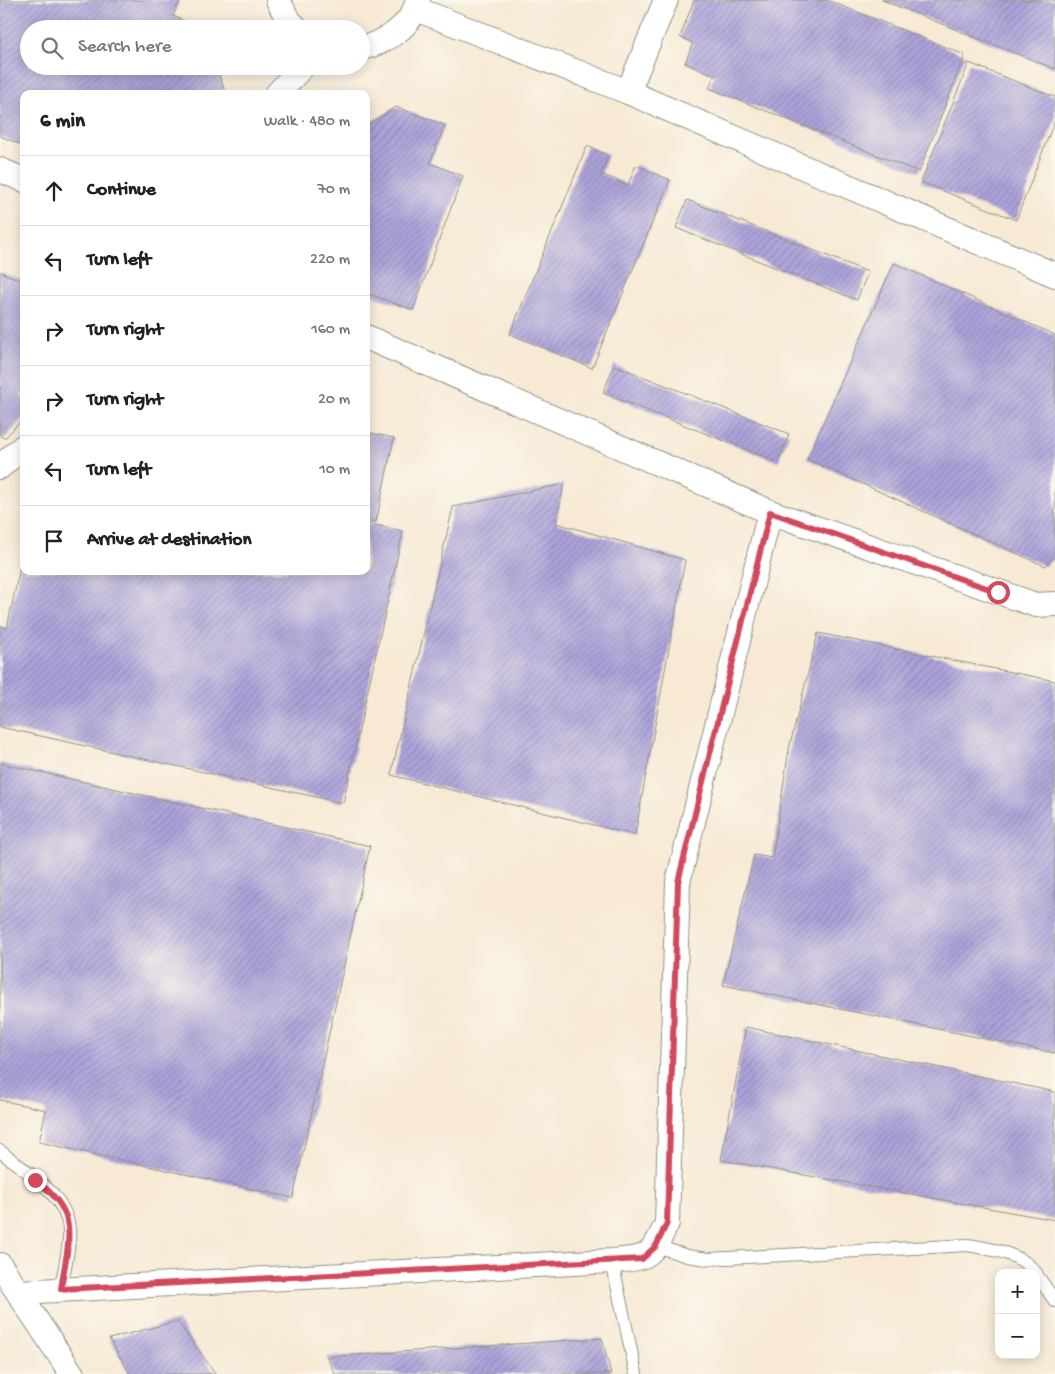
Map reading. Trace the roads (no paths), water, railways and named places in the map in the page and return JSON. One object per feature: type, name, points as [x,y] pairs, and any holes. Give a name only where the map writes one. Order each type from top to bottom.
[{"type":"street","points":[[278,0],[289,20]]},
{"type":"street","points":[[628,92],[666,0]]},
{"type":"street","points":[[370,46],[399,30],[417,4],[1055,275]]},
{"type":"street","points":[[281,90],[295,75]]},
{"type":"street","points":[[0,170],[20,178]]},
{"type":"street","points":[[370,339],[770,512],[1036,606],[1055,604]]},
{"type":"street","points":[[0,467],[20,450]]},
{"type":"street","points":[[19,1292],[642,1259],[656,1246],[667,1223],[678,882],[770,512]]},
{"type":"street","points":[[0,1265],[72,1374]]},
{"type":"lane","points":[[0,1151],[52,1192],[65,1208],[70,1230],[61,1289]]},
{"type":"lane","points":[[656,1246],[687,1256],[708,1259],[968,1245],[1002,1251],[1033,1269]]},
{"type":"lane","points":[[612,1261],[636,1374]]},
{"type":"lane","points":[[1040,1279],[1055,1301]]}]
